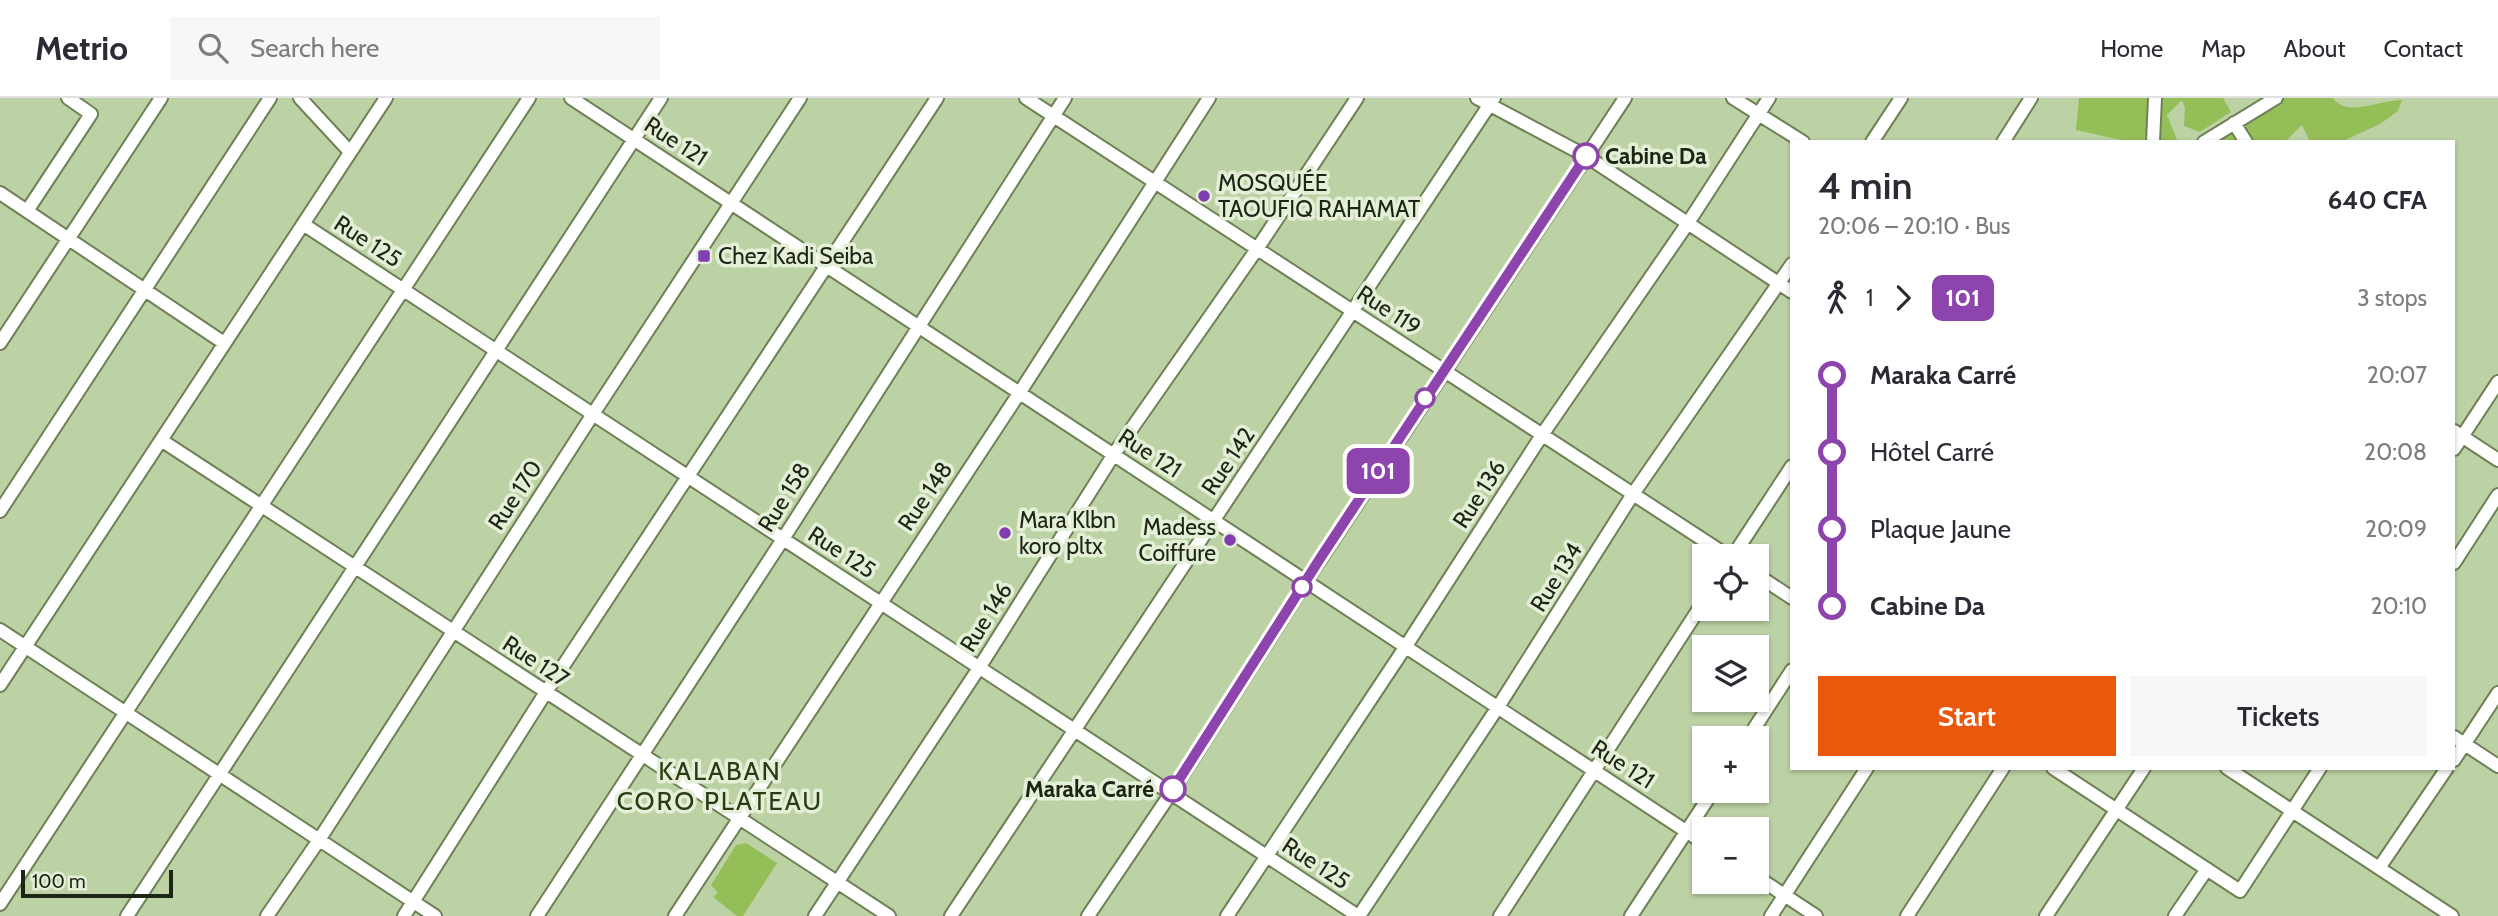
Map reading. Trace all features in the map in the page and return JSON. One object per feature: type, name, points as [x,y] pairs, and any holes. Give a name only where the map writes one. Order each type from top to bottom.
[{"type":"street","points":[[27,211],[91,114],[68,98]]},
{"type":"street","points":[[0,343],[161,98]]},
{"type":"street","points":[[0,511],[270,98]]},
{"type":"street","points":[[300,98],[350,152]]},
{"type":"street","points":[[0,685],[386,98]]},
{"type":"street","points":[[0,904],[529,98]]},
{"type":"street","name":"Rue 121","points":[[572,98],[1692,835]]},
{"type":"street","points":[[127,916],[661,98]]},
{"type":"street","name":"Rue 170","points":[[267,916],[800,98]]},
{"type":"street","points":[[404,916],[546,692],[937,98]]},
{"type":"street","name":"Rue 119","points":[[1026,98],[1712,544]]},
{"type":"street","name":"Rue 158","points":[[537,916],[783,539],[917,325],[1065,98]]},
{"type":"street","name":"Rue 148","points":[[675,916],[1020,392],[1209,98]]},
{"type":"street","name":"Rue 146","points":[[815,916],[979,668],[1114,454],[1257,249],[1357,98]]},
{"type":"street","points":[[1478,98],[1491,102],[1586,156],[1790,291]]},
{"type":"street","points":[[1088,916],[1625,98]]},
{"type":"street","points":[[1733,98],[1800,140]]},
{"type":"street","name":"Rue 136","points":[[1227,916],[1542,435],[1688,223],[1769,98]]},
{"type":"street","points":[[1873,140],[1901,98]]},
{"type":"street","points":[[2004,140],[2031,98]]},
{"type":"street","points":[[2153,140],[2155,98]]},
{"type":"street","points":[[2207,140],[2276,98]]},
{"type":"street","name":"Rue 142","points":[[951,916],[1491,102]]},
{"type":"street","points":[[2234,123],[2245,140]]},
{"type":"street","points":[[2,200],[27,211],[225,343]]},
{"type":"street","name":"Rue 125","points":[[303,224],[1359,916]]},
{"type":"street","name":"Rue 134","points":[[1359,916],[1498,707],[1633,494],[1790,267]]},
{"type":"street","points":[[2498,382],[2458,434],[2498,460]]},
{"type":"street","name":"Rue 127","points":[[161,440],[889,916]]},
{"type":"street","points":[[1739,544],[1790,469]]},
{"type":"street","points":[[2455,562],[2498,495]]},
{"type":"street","points":[[1769,583],[1790,597]]},
{"type":"street","points":[[1500,916],[1692,620]]},
{"type":"street","points":[[0,631],[435,916]]},
{"type":"street","points":[[1756,726],[1790,673]]},
{"type":"street","points":[[2498,693],[2459,741],[2498,766]]},
{"type":"street","points":[[1771,916],[1866,770]]},
{"type":"street","points":[[1907,916],[2002,770]]},
{"type":"street","points":[[2056,770],[2240,891],[2319,770]]},
{"type":"street","points":[[2046,916],[2143,770]]},
{"type":"street","points":[[2230,770],[2452,916]]},
{"type":"street","points":[[2379,868],[2447,770]]},
{"type":"street","points":[[1631,916],[1705,803]]},
{"type":"street","points":[[2175,916],[2207,869]]},
{"type":"street","points":[[1769,885],[1816,916]]},
{"type":"green space","points":[[2079,98],[2223,98],[2231,112],[2200,132],[2184,126],[2185,108],[2182,100],[2167,115],[2177,140],[2121,140],[2076,130]]},
{"type":"green space","points":[[2282,98],[2333,98],[2346,107],[2402,100],[2398,111],[2380,124],[2345,140],[2309,140],[2302,125],[2287,140],[2220,140],[2257,119]]},
{"type":"green space","points":[[746,843],[777,863],[743,916],[737,916],[713,897],[718,893],[711,885],[736,845]]},
{"type":"bus line","name":"101","points":[[1173,789],[1321,557],[1586,156]]},
{"type":"place","name":"Cabine Da","points":[[1586,156]]},
{"type":"place","name":"MOSQUÉE TAOUFIQ RAHAMAT","points":[[1204,196]]},
{"type":"place","name":"Chez Kadi Seiba","points":[[704,256]]},
{"type":"place","name":"Mara Klbn koro pltx","points":[[1005,533]]},
{"type":"place","name":"Madess Coiffure","points":[[1230,540]]},
{"type":"place","name":"Maraka Carré","points":[[1173,789]]},
{"type":"district","name":"KALABAN CORO PLATEAU","points":[[720,786]]}]
